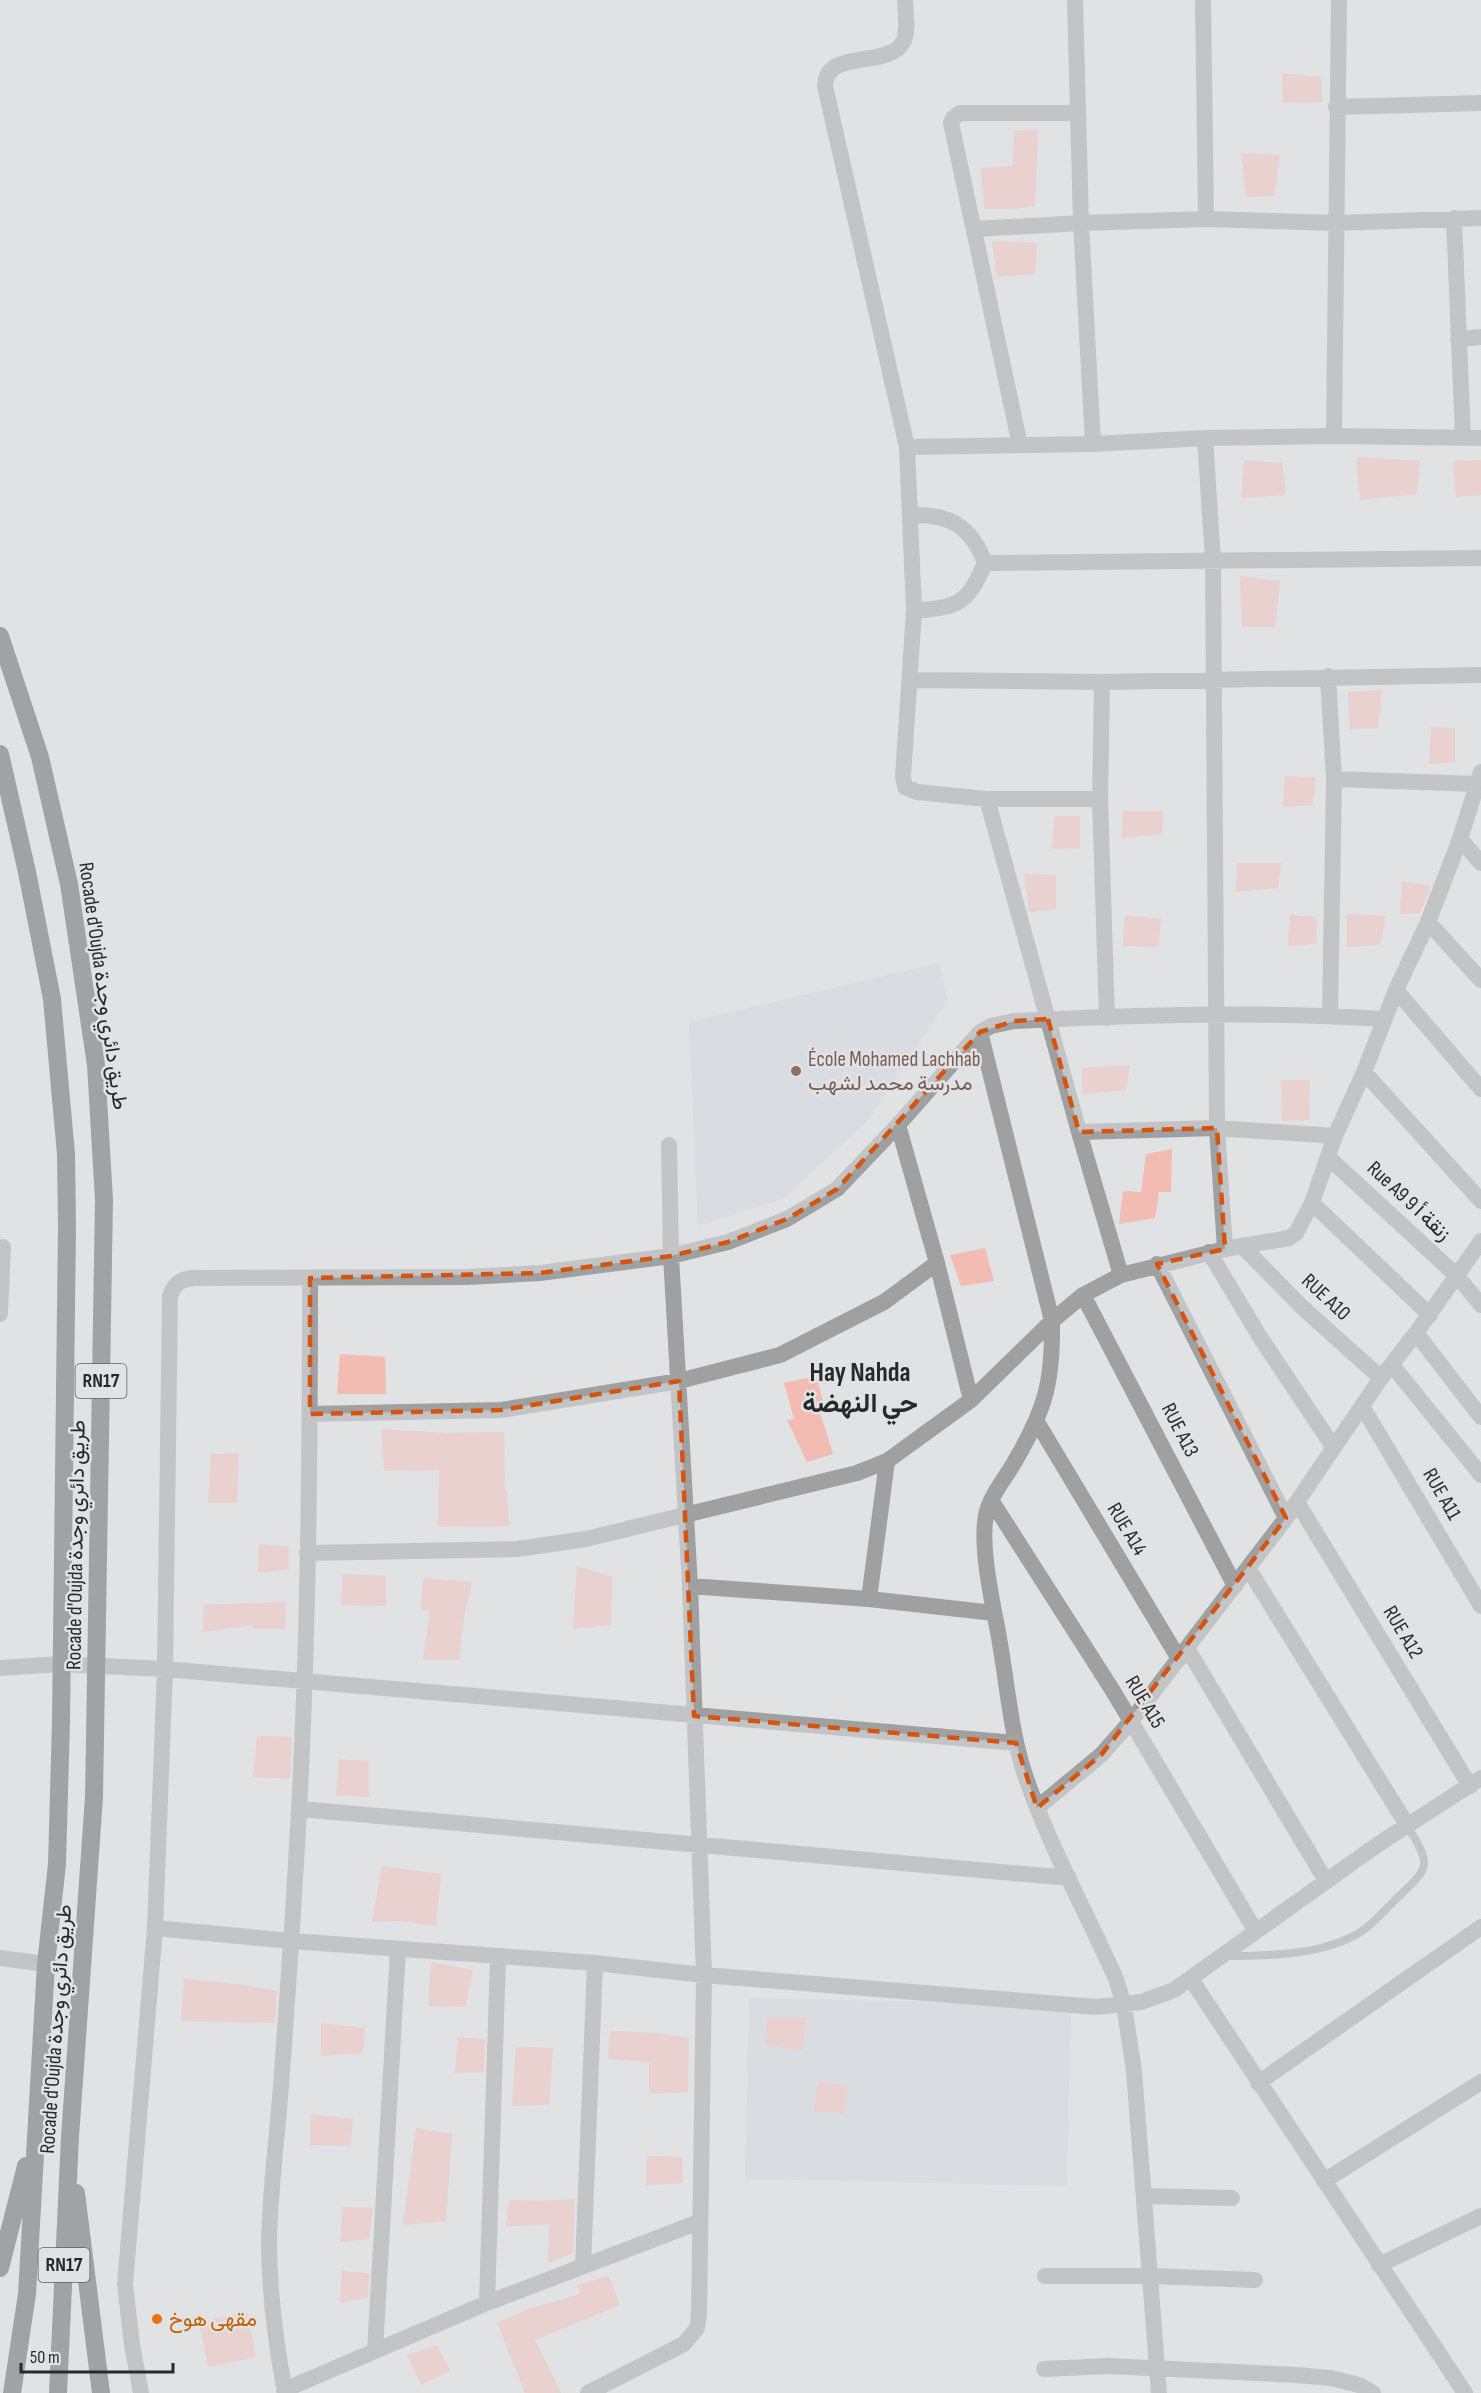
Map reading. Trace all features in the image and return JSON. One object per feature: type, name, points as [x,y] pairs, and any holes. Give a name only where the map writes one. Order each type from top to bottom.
[{"type":"highway","name":"Rocade d'Oujda طريق دائري وجدة","points":[[0,636],[40,757],[69,884],[96,1065],[104,1200],[94,1797],[70,2137],[58,2393]]},
{"type":"highway","name":"Rocade d'Oujda طريق دائري وجدة","points":[[0,754],[27,872],[52,999],[66,1154],[57,1864],[46,1964],[27,2294],[12,2393]]},
{"type":"highway","points":[[0,2268],[35,2127]]},
{"type":"highway","points":[[70,2137],[101,2393]]},
{"type":"street","points":[[911,0],[905,0],[905,39],[899,48],[836,66],[828,71],[825,77],[825,86],[907,447],[914,611],[903,777],[905,787],[916,792],[987,799],[1100,799]]},
{"type":"street","points":[[1075,0],[1081,223],[1093,444]]},
{"type":"street","points":[[1203,0],[1206,219]]},
{"type":"street","points":[[1334,436],[1339,0]]},
{"type":"street","points":[[1336,107],[1481,103]]},
{"type":"street","points":[[1020,446],[951,123],[953,118],[960,113],[1078,113]]},
{"type":"street","points":[[1454,218],[1463,438]]},
{"type":"street","points":[[974,229],[1206,219],[1336,223],[1481,218]]},
{"type":"street","points":[[1458,339],[1481,337]]},
{"type":"street","points":[[907,447],[1093,444],[1205,438],[1334,436],[1481,438]]},
{"type":"street","points":[[1205,438],[1213,560],[1218,1016],[1217,1250],[1260,1337],[1334,1448]]},
{"type":"street","points":[[911,515],[930,514],[951,519],[979,548],[985,563],[975,586],[966,597],[950,607],[914,611]]},
{"type":"street","points":[[985,563],[1481,558]]},
{"type":"street","points":[[911,680],[1102,682],[1328,676],[1481,675]]},
{"type":"street","points":[[1328,676],[1334,779],[1330,1015]]},
{"type":"street","points":[[1102,682],[1100,799],[1107,1018]]},
{"type":"street","points":[[307,1553],[517,1549],[586,1539],[832,1480],[887,1461],[971,1400],[1052,1321],[1083,1295],[1121,1275],[1157,1264],[1217,1250],[1279,1241],[1296,1233],[1312,1203],[1335,1136],[1364,1072],[1396,990],[1428,922],[1460,839],[1479,778],[1334,779]]},
{"type":"street","points":[[987,799],[1121,1275]]},
{"type":"street","points":[[1460,839],[1481,863]]},
{"type":"street","points":[[1428,922],[1481,980]]},
{"type":"street","points":[[1396,990],[1481,1089]]},
{"type":"street","points":[[141,2393],[132,2345],[125,2284],[154,1928],[165,1669],[170,1296],[177,1282],[193,1278],[467,1277],[540,1273],[671,1256],[728,1242],[787,1219],[837,1190],[980,1032],[991,1026],[1014,1021],[1048,1019],[1330,1015],[1384,1019]]},
{"type":"street","points":[[980,1032],[1052,1321],[1053,1354],[1050,1376],[1037,1422],[991,1500],[985,1528],[994,1613],[1016,1743],[1037,1808],[1116,1979],[1124,2005],[1134,2071],[1159,2393]]},
{"type":"street","points":[[1364,1072],[1481,1201]]},
{"type":"street","points":[[898,1125],[937,1263],[971,1400]]},
{"type":"street","points":[[1079,1132],[1217,1128],[1335,1136]]},
{"type":"street","points":[[588,2393],[684,2344],[693,2336],[699,2315],[704,1975],[690,1586],[671,1256],[669,1145]]},
{"type":"street","name":"Rue A9 زنقة أ 9","points":[[1329,1158],[1457,1276],[1481,1305]]},
{"type":"street","points":[[1312,1203],[1430,1314]]},
{"type":"street","points":[[1037,1808],[1101,1755],[1131,1721],[1286,1518],[1362,1406],[1481,1241]]},
{"type":"street","name":"RUE A10","points":[[1242,1246],[1303,1308],[1387,1371],[1481,1475]]},
{"type":"street","points":[[0,1314],[3,1247]]},
{"type":"street","points":[[310,1414],[501,1410],[679,1381],[780,1354],[884,1302],[937,1263]]},
{"type":"street","points":[[1157,1264],[1286,1518]]},
{"type":"street","points":[[310,1278],[305,1681],[300,1809],[269,2245],[272,2309],[285,2392],[487,2303],[699,2222]]},
{"type":"street","name":"RUE A13","points":[[1083,1295],[1235,1586]]},
{"type":"street","points":[[1416,1333],[1481,1417]]},
{"type":"street","name":"RUE A11","points":[[1362,1406],[1481,1606]]},
{"type":"street","name":"RUE A14","points":[[1037,1422],[1326,1881]]},
{"type":"street","points":[[869,1599],[887,1461]]},
{"type":"street","name":"RUE A15","points":[[991,1500],[1131,1721],[1255,1930]]},
{"type":"street","name":"RUE A12","points":[[1297,1502],[1475,1782]]},
{"type":"street","points":[[1248,1568],[1407,1825]]},
{"type":"street","points":[[690,1586],[869,1599],[994,1613]]},
{"type":"street","points":[[0,1668],[61,1664],[165,1669],[1016,1743]]},
{"type":"street","points":[[154,1928],[398,1950],[595,1963],[704,1975],[1097,2007],[1124,2005],[1163,1995],[1191,1979],[1255,1930],[1407,1825],[1475,1782]]},
{"type":"street","points":[[300,1809],[1069,1878]]},
{"type":"street","points":[[1258,2083],[1481,1927]]},
{"type":"street","points":[[375,2351],[398,1950]]},
{"type":"street","points":[[487,2303],[498,1957]]},
{"type":"street","points":[[0,1958],[46,1964]]},
{"type":"street","points":[[584,2266],[595,1963]]},
{"type":"street","points":[[1191,1979],[1465,2393]]},
{"type":"street","points":[[1324,2181],[1481,2082]]},
{"type":"street","points":[[1144,2196],[1232,2198]]},
{"type":"street","points":[[1379,2265],[1481,2216]]},
{"type":"street","points":[[1045,2276],[1150,2276],[1255,2280]]},
{"type":"street","points":[[1044,2369],[1108,2366],[1157,2367],[1331,2378],[1359,2385],[1373,2393]]},
{"type":"lane","points":[[1220,1956],[1300,1952],[1331,1945],[1364,1930],[1417,1878],[1425,1867],[1424,1853],[1407,1825]]},
{"type":"highlighted area","points":[[1048,1019],[1079,1132],[1217,1128],[1225,1249],[1157,1264],[1286,1518],[1101,1755],[1037,1808],[1016,1743],[694,1716],[679,1381],[501,1410],[310,1414],[310,1278],[540,1273],[671,1256],[728,1242],[787,1219],[837,1189],[980,1032],[1014,1021]]},
{"type":"shaded area","name":"École Mohamed Lachhab مدرسة محمد لشهب","points":[[939,963],[948,1000],[869,1119],[784,1198],[698,1226],[689,1022]]},
{"type":"shaded area","points":[[749,1998],[1071,2005],[1067,2186],[745,2179]]},
{"type":"building","points":[[1282,73],[1321,77],[1322,102],[1283,103]]},
{"type":"building","points":[[1038,130],[1035,206],[984,209],[981,168],[1013,166],[1014,131]]},
{"type":"building","points":[[1241,153],[1280,155],[1274,196],[1246,197]]},
{"type":"building","points":[[992,241],[1037,243],[1035,274],[997,277]]},
{"type":"building","points":[[1356,457],[1420,461],[1417,494],[1360,500]]},
{"type":"building","points":[[1244,460],[1282,463],[1286,495],[1241,498]]},
{"type":"building","points":[[1481,460],[1481,495],[1456,497],[1453,461]]},
{"type":"building","points":[[1240,576],[1280,581],[1275,627],[1242,627]]},
{"type":"building","points":[[1382,690],[1378,728],[1350,729],[1348,692]]},
{"type":"building","points":[[1431,727],[1455,728],[1455,762],[1429,764]]},
{"type":"building","points":[[1285,776],[1316,778],[1313,805],[1283,807]]},
{"type":"building","points":[[1123,811],[1163,811],[1162,834],[1122,838]]},
{"type":"building","points":[[1055,816],[1080,816],[1080,848],[1052,849]]},
{"type":"building","points":[[1237,863],[1281,863],[1278,888],[1236,892]]},
{"type":"building","points":[[1024,874],[1056,875],[1056,909],[1029,912]]},
{"type":"building","points":[[1402,881],[1431,886],[1420,913],[1400,914]]},
{"type":"building","points":[[1347,914],[1386,916],[1380,945],[1347,947]]},
{"type":"building","points":[[1125,915],[1161,919],[1158,947],[1123,946]]},
{"type":"building","points":[[1290,915],[1317,917],[1316,944],[1288,946]]},
{"type":"building","points":[[1130,1065],[1126,1090],[1082,1094],[1082,1068]]},
{"type":"building","points":[[1281,1080],[1310,1080],[1309,1120],[1282,1121]]},
{"type":"building","points":[[1172,1149],[1171,1192],[1159,1192],[1155,1218],[1119,1224],[1123,1191],[1141,1192],[1146,1154]]},
{"type":"building","points":[[985,1248],[994,1281],[961,1286],[950,1255]]},
{"type":"building","points":[[340,1354],[385,1357],[386,1394],[337,1394]]},
{"type":"building","points":[[816,1376],[824,1404],[818,1406],[833,1454],[807,1462],[787,1420],[794,1419],[784,1383]]},
{"type":"building","points":[[381,1429],[446,1433],[504,1432],[505,1491],[507,1491],[509,1526],[438,1527],[439,1470],[384,1471]]},
{"type":"building","points":[[239,1453],[237,1503],[208,1503],[211,1454]]},
{"type":"building","points":[[259,1544],[289,1547],[289,1569],[258,1573]]},
{"type":"building","points":[[577,1566],[612,1577],[611,1625],[573,1629]]},
{"type":"building","points":[[343,1574],[386,1576],[386,1606],[341,1605]]},
{"type":"building","points":[[423,1578],[472,1582],[464,1617],[459,1660],[423,1660],[430,1610],[421,1611]]},
{"type":"building","points":[[286,1602],[285,1629],[253,1629],[253,1625],[203,1632],[204,1605]]},
{"type":"building","points":[[257,1736],[292,1737],[290,1779],[253,1777]]},
{"type":"building","points":[[339,1759],[369,1761],[369,1797],[336,1795]]},
{"type":"building","points":[[382,1866],[441,1874],[436,1926],[401,1921],[372,1922]]},
{"type":"building","points":[[431,1962],[473,1970],[465,2007],[428,2006]]},
{"type":"building","points":[[184,1979],[246,1985],[277,1991],[275,2023],[181,2021]]},
{"type":"building","points":[[768,2017],[807,2017],[802,2051],[765,2045]]},
{"type":"building","points":[[321,2023],[365,2028],[363,2053],[321,2056]]},
{"type":"building","points":[[610,2031],[655,2033],[689,2038],[688,2092],[649,2094],[649,2062],[608,2059]]},
{"type":"building","points":[[458,2037],[485,2039],[484,2072],[455,2073]]},
{"type":"building","points":[[516,2047],[553,2048],[549,2105],[512,2106]]},
{"type":"building","points":[[818,2081],[847,2086],[845,2113],[814,2111]]},
{"type":"building","points":[[311,2114],[353,2119],[350,2146],[310,2145]]},
{"type":"building","points":[[416,2128],[452,2134],[446,2221],[403,2225]]},
{"type":"building","points":[[647,2156],[682,2157],[683,2183],[646,2185]]},
{"type":"building","points":[[575,2199],[573,2253],[548,2263],[549,2224],[506,2227],[509,2200]]},
{"type":"building","points":[[343,2207],[373,2208],[369,2239],[340,2242]]},
{"type":"building","points":[[342,2271],[369,2273],[368,2297],[340,2303]]},
{"type":"building","points":[[609,2276],[620,2305],[535,2340],[561,2393],[525,2393],[497,2323],[525,2310],[580,2294],[577,2285]]},
{"type":"building","points":[[247,2312],[256,2357],[208,2367],[199,2322]]},
{"type":"building","points":[[437,2345],[450,2371],[421,2385],[407,2355]]},
{"type":"place","name":"École Mohamed Lachhab مدرسة محمد لشهب","points":[[796,1071]]},
{"type":"place","name":"مقهى هوخ","points":[[157,2319]]},
{"type":"district","name":"Hay Nahda حي النهضة","points":[[860,1388]]}]
